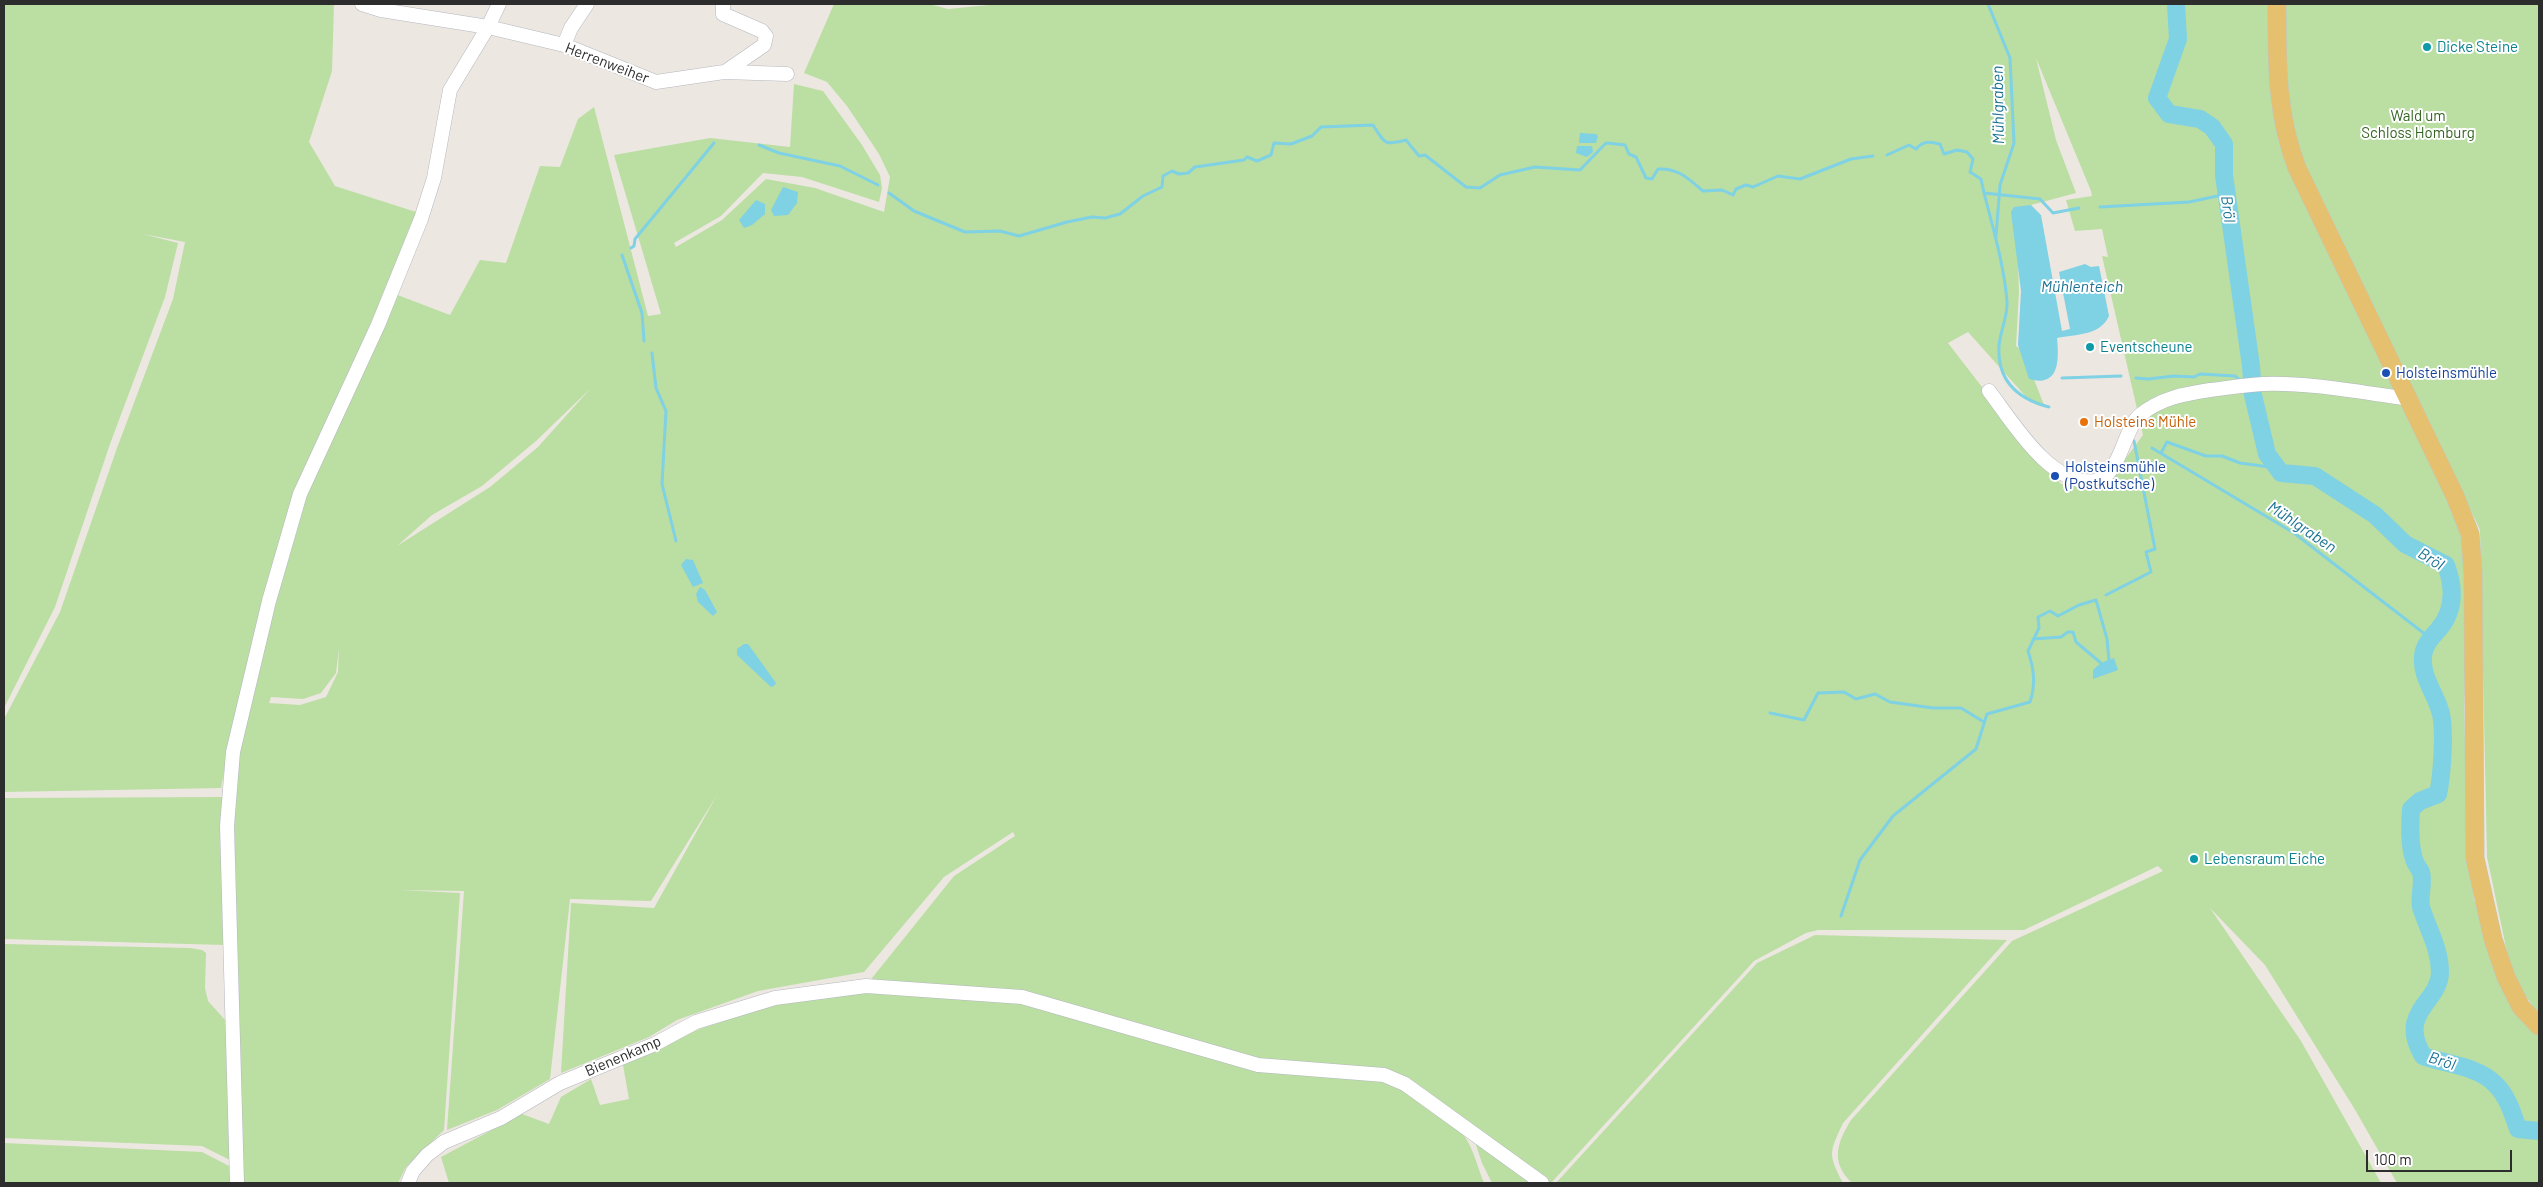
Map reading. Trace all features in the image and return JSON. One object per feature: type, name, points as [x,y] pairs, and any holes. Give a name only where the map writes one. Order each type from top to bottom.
[{"type":"main road","points":[[2278,4],[2279,100],[2286,140],[2312,201],[2410,399],[2455,496],[2470,534],[2473,573],[2475,858],[2493,939],[2506,977],[2522,1007],[2539,1026]]},
{"type":"street","name":"Herrenweiher","points":[[362,4],[381,10],[488,27],[564,45],[656,82],[724,72],[787,74]]},
{"type":"street","points":[[237,1183],[227,826],[233,752],[269,601],[300,494],[378,325],[421,219],[434,178],[450,90],[488,27],[499,4]]},
{"type":"street","points":[[564,45],[571,28],[587,4]]},
{"type":"street","points":[[722,4],[723,14],[762,31],[766,36],[764,45],[724,72]]},
{"type":"street","points":[[1989,391],[2034,450],[2058,472],[2087,481],[2096,481],[2103,478],[2111,469],[2124,447],[2138,416],[2162,400],[2182,394],[2264,384],[2410,399]]},
{"type":"street","name":"Bienenkamp","points":[[408,1183],[414,1171],[427,1155],[444,1142],[502,1118],[560,1083],[655,1044],[696,1022],[775,998],[866,986],[1022,997],[1258,1065],[1384,1075],[1405,1084],[1542,1183]]},
{"type":"green space","points":[[4,4],[334,4],[332,71],[309,142],[335,186],[419,213],[296,494],[229,747],[221,788],[4,792],[4,719],[60,612],[117,448],[173,299],[185,242],[143,234],[178,243],[165,297],[110,444],[55,607],[4,708]]},
{"type":"green space","points":[[834,4],[929,4],[948,9],[999,4],[2269,4],[2269,66],[2276,101],[2457,519],[2465,554],[2467,611],[2464,706],[2468,836],[2474,899],[2496,964],[2521,1016],[2539,1035],[2539,1183],[2397,1183],[2354,1108],[2265,965],[2210,908],[2301,1041],[2381,1183],[1852,1183],[1845,1175],[1838,1160],[1839,1145],[1851,1120],[2012,941],[2163,871],[2158,866],[2024,930],[1818,930],[1806,933],[1754,961],[1551,1183],[1409,1082],[1260,1062],[1029,994],[868,983],[954,876],[1015,836],[1013,832],[944,877],[864,972],[758,991],[677,1020],[649,1037],[561,1073],[571,903],[654,908],[717,795],[651,901],[570,899],[550,1079],[497,1110],[447,1130],[464,891],[400,890],[460,893],[444,1130],[406,1167],[398,1183],[241,1183],[234,807],[238,757],[276,594],[305,496],[395,294],[450,315],[480,260],[506,263],[540,166],[560,167],[578,119],[594,107],[648,316],[661,314],[614,155],[710,138],[790,147],[794,84],[823,91],[862,145],[880,175],[882,188],[879,202],[802,177],[763,173],[721,216],[674,243],[676,247],[722,220],[766,179],[815,188],[884,212],[890,177],[879,154],[847,106],[827,82],[804,73]],"holes":[[[2036,58],[2091,191],[2092,196],[2066,200],[2075,231],[2102,229],[2108,257],[2102,256],[2143,435],[2123,462],[2099,487],[2061,484],[2009,422],[1948,343],[1968,332],[2028,399],[2044,405],[2023,351],[2016,346],[2019,291],[2016,209],[2076,193],[2056,140]],[[590,389],[538,447],[490,487],[397,546],[432,515],[482,486],[536,441]],[[339,648],[338,672],[326,697],[300,705],[269,703],[271,697],[303,699],[321,693],[336,673]]]},
{"type":"green space","name":"Wald um Schloss Homburg","points":[[2283,4],[2539,4],[2539,1015],[2512,976],[2487,857],[2480,530],[2428,419],[2319,199],[2296,141],[2286,85]]},
{"type":"green space","points":[[222,797],[225,945],[4,939],[4,798]]},
{"type":"green space","points":[[1815,935],[2007,940],[1843,1123],[1832,1153],[1835,1166],[1843,1183],[1556,1183],[1757,963]]},
{"type":"green space","points":[[4,944],[190,948],[202,950],[206,953],[205,988],[208,1001],[226,1021],[232,1161],[202,1146],[4,1138]]},
{"type":"green space","points":[[870,988],[1026,1001],[1257,1070],[1383,1080],[1427,1105],[1459,1129],[1471,1148],[1484,1183],[449,1183],[441,1157],[522,1114],[549,1124],[561,1097],[591,1079],[600,1105],[629,1099],[623,1065],[697,1030],[765,1007]]},
{"type":"green space","points":[[1473,1136],[1536,1183],[1492,1183],[1482,1163]]},
{"type":"green space","points":[[4,1143],[202,1152],[233,1168],[233,1183],[4,1183]]},
{"type":"water","points":[[1580,133],[1596,134],[1598,136],[1596,143],[1579,143]]},
{"type":"water","points":[[1577,146],[1592,146],[1593,152],[1587,157],[1576,153]]},
{"type":"water","points":[[783,187],[798,192],[797,203],[788,215],[774,216],[771,210]]},
{"type":"water","points":[[756,200],[765,204],[765,214],[752,225],[744,228],[739,220]]},
{"type":"water","name":"Mühlenteich","points":[[2031,205],[2041,215],[2062,331],[2070,329],[2059,272],[2085,264],[2091,267],[2099,266],[2109,316],[2105,323],[2094,331],[2057,338],[2058,355],[2055,370],[2052,376],[2039,381],[2029,379],[2018,345],[2021,291],[2011,212],[2014,207]]},
{"type":"water","points":[[686,559],[693,560],[703,583],[693,587],[681,565]]},
{"type":"water","points":[[700,587],[705,590],[717,612],[713,616],[698,602],[696,594]]},
{"type":"water","points":[[744,644],[748,644],[776,683],[774,686],[771,687],[737,655],[737,649]]},
{"type":"water","points":[[2114,658],[2118,670],[2093,679],[2093,670],[2101,663]]},
{"type":"waterway","name":"Mühlgraben","points":[[1988,4],[2010,58],[2014,143],[2000,185],[1996,236]]},
{"type":"waterway","name":"Bröl","points":[[2176,4],[2178,39],[2157,98],[2169,114],[2200,119],[2212,127],[2224,144],[2224,175],[2251,366],[2253,395],[2267,454],[2281,473],[2315,476],[2375,515],[2405,544],[2446,565],[2449,573],[2451,599],[2448,615],[2444,623],[2426,645],[2423,656],[2426,678],[2439,706],[2442,722],[2442,754],[2438,794],[2420,801],[2411,809],[2411,847],[2422,876],[2421,907],[2436,947],[2440,973],[2438,983],[2417,1018],[2415,1029],[2416,1041],[2423,1056],[2471,1069],[2488,1078],[2499,1088],[2506,1099],[2518,1129],[2539,1131]]},
{"type":"waterway","points":[[889,193],[914,211],[965,232],[1000,231],[1019,236],[1067,222],[1092,217],[1105,218],[1120,214],[1143,196],[1162,187],[1163,176],[1172,171],[1179,174],[1188,173],[1195,167],[1244,160],[1247,157],[1257,161],[1271,155],[1274,143],[1291,144],[1312,136],[1321,127],[1373,125],[1385,142],[1393,143],[1406,140],[1419,156],[1425,155],[1466,187],[1480,188],[1500,175],[1535,167],[1580,170],[1606,143],[1625,145],[1629,154],[1636,157],[1646,178],[1652,179],[1658,169],[1671,170],[1687,178],[1703,191],[1722,190],[1733,195],[1736,189],[1746,185],[1753,187],[1778,176],[1800,179],[1851,159],[1873,156]]},
{"type":"waterway","points":[[631,248],[634,246],[635,239],[714,143]]},
{"type":"waterway","points":[[1887,155],[1909,145],[1916,149],[1924,143],[1940,144],[1944,154],[1957,150],[1967,152],[1973,159],[1970,172],[1981,179],[1984,193],[2040,199],[2053,213],[2079,208]]},
{"type":"waterway","points":[[759,145],[779,153],[840,166],[878,185]]},
{"type":"waterway","name":"Mühlgraben","points":[[1984,193],[2006,287],[2006,313],[1999,346],[1999,358],[2002,369],[2006,379],[2019,393],[2038,404],[2049,407]]},
{"type":"waterway","points":[[2100,207],[2189,202],[2227,194]]},
{"type":"waterway","points":[[622,255],[642,313],[644,341]]},
{"type":"waterway","points":[[652,353],[656,388],[666,411],[662,484],[676,541]]},
{"type":"waterway","points":[[2136,378],[2194,377],[2200,374],[2235,376],[2241,381]]},
{"type":"waterway","points":[[2062,378],[2121,376]]},
{"type":"waterway","points":[[2106,595],[2151,572],[2146,552],[2155,549],[2134,441]]},
{"type":"waterway","points":[[2161,453],[2167,442],[2206,456],[2222,456],[2240,463],[2277,468]]},
{"type":"waterway","name":"Mühlgraben","points":[[2152,448],[2294,533],[2430,638]]},
{"type":"waterway","points":[[1841,916],[1860,860],[1893,816],[1976,749],[1987,714],[2030,702],[2034,676],[2028,651],[2039,628],[2038,617],[2050,611],[2058,616],[2079,605],[2096,600],[2107,639],[2109,660]]},
{"type":"waterway","points":[[2033,639],[2061,637],[2068,632],[2073,632],[2076,642],[2101,663]]},
{"type":"waterway","points":[[1770,713],[1804,720],[1818,693],[1844,692],[1856,699],[1875,694],[1890,702],[1933,708],[1961,708],[1984,722]]},
{"type":"place","name":"Dicke Steine","points":[[2427,47]]},
{"type":"place","name":"Eventscheune","points":[[2090,347]]},
{"type":"place","name":"Holsteinsmühle","points":[[2386,373]]},
{"type":"place","name":"Holsteins Mühle","points":[[2084,422]]},
{"type":"place","name":"Holsteinsmühle (Postkutsche)","points":[[2055,476]]},
{"type":"place","name":"Lebensraum Eiche","points":[[2194,859]]}]
